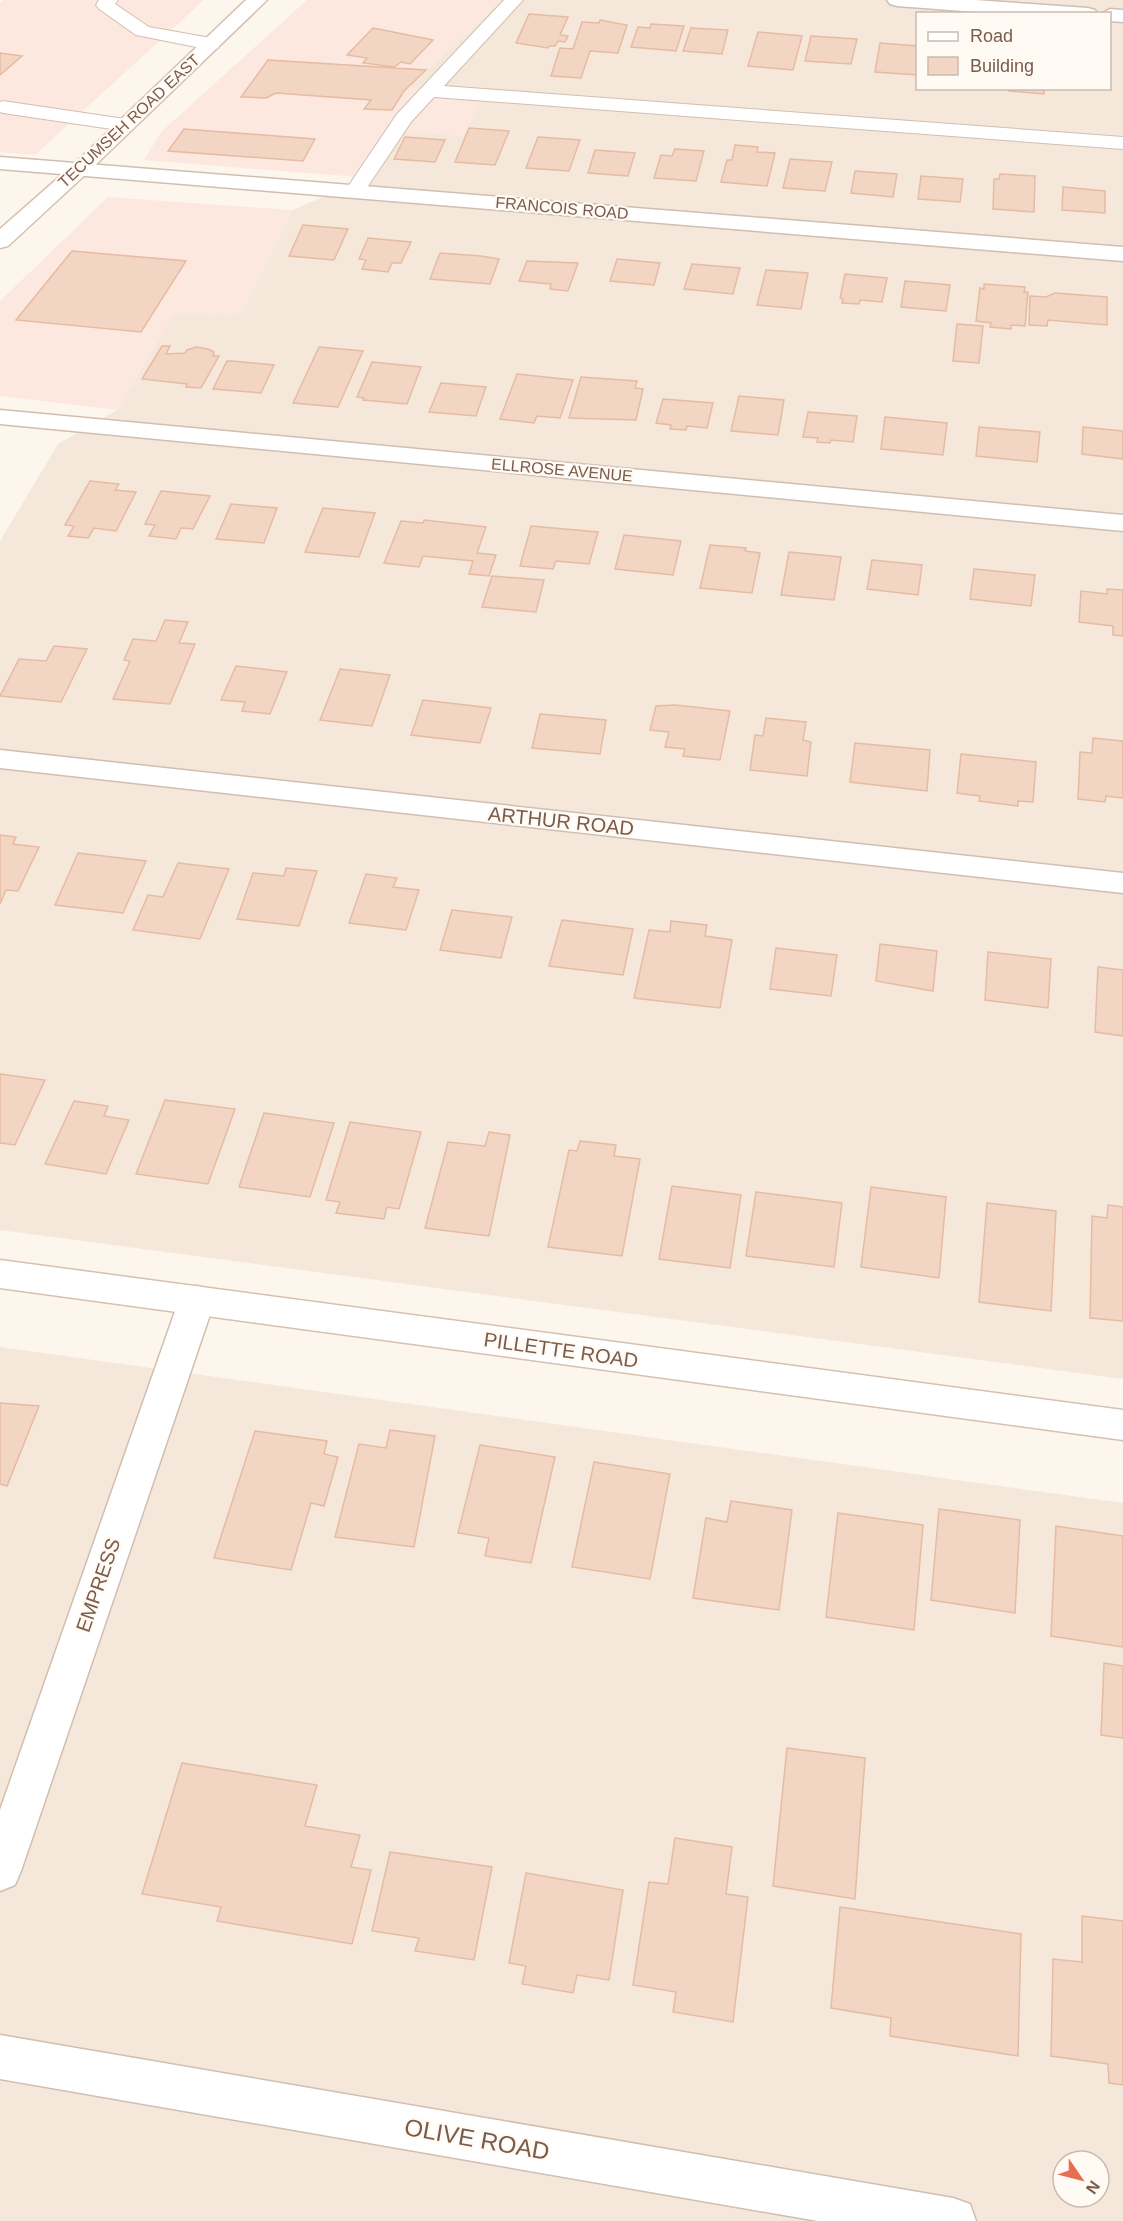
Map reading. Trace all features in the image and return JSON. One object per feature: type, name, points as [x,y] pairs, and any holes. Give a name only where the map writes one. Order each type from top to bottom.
[{"type":"street","name":"TECUMSEH ROAD EAST","points":[[0,241],[80,169],[257,0]]},
{"type":"street","points":[[897,0],[1061,12]]},
{"type":"street","name":"FRANCOIS ROAD","points":[[0,162],[1123,254]]},
{"type":"street","name":"ELLROSE AVENUE","points":[[0,417],[1123,523]]},
{"type":"street","name":"ARTHUR ROAD","points":[[0,759],[1123,884]]},
{"type":"street","name":"PILLETTE ROAD","points":[[0,1274],[1123,1425]]},
{"type":"street","name":"EMPRESS","points":[[0,1871],[197,1300]]},
{"type":"street","name":"OLIVE ROAD","points":[[0,2057],[953,2221]]},
{"type":"lane","points":[[109,0],[105,5],[143,32],[211,44]]},
{"type":"lane","points":[[355,191],[404,118],[514,0]]},
{"type":"lane","points":[[429,91],[1123,144]]},
{"type":"lane","points":[[3,107],[125,125]]},
{"type":"shaded area","points":[[4,0],[204,0],[35,155],[0,152],[0,4]]},
{"type":"shaded area","points":[[307,0],[502,0],[409,87],[485,93],[463,136],[395,131],[370,178],[144,160],[161,132]]},
{"type":"shaded area","points":[[502,0],[1123,0],[1123,1379],[0,1230],[0,541],[58,444],[117,410],[173,314],[240,315],[292,210],[369,178],[409,87]]},
{"type":"shaded area","points":[[108,197],[292,210],[240,315],[173,314],[117,410],[0,396],[0,301]]},
{"type":"shaded area","points":[[0,1347],[1123,1503],[1123,2221],[0,2221]]},
{"type":"building","points":[[529,14],[568,17],[560,35],[568,36],[565,42],[558,41],[555,46],[548,48],[516,43]]},
{"type":"building","points":[[600,20],[627,25],[618,53],[590,51],[581,78],[551,76],[560,48],[573,49],[582,22],[599,23]]},
{"type":"building","points":[[651,24],[684,26],[676,51],[631,47],[638,27],[650,28]]},
{"type":"building","points":[[373,28],[433,40],[410,64],[401,62],[395,67],[363,63],[367,58],[347,55]]},
{"type":"building","points":[[691,28],[728,30],[722,54],[683,51]]},
{"type":"building","points":[[758,32],[802,36],[793,70],[748,66]]},
{"type":"building","points":[[811,36],[857,39],[851,64],[805,61]]},
{"type":"building","points":[[880,43],[916,46],[916,75],[875,72]]},
{"type":"building","points":[[0,53],[22,56],[0,75]]},
{"type":"building","points":[[268,60],[426,70],[404,91],[392,110],[364,109],[371,100],[276,93],[266,98],[241,97]]},
{"type":"building","points":[[1044,90],[1044,94],[1009,91]]},
{"type":"building","points":[[469,128],[509,131],[495,165],[455,162]]},
{"type":"building","points":[[184,129],[315,139],[303,161],[168,151]]},
{"type":"building","points":[[405,137],[445,140],[435,162],[394,159]]},
{"type":"building","points":[[538,137],[580,140],[569,171],[526,168]]},
{"type":"building","points":[[735,145],[758,147],[757,152],[775,153],[767,186],[721,182],[727,160],[732,160]]},
{"type":"building","points":[[675,149],[704,151],[696,181],[654,178],[661,155],[672,156]]},
{"type":"building","points":[[595,150],[635,153],[628,176],[588,173]]},
{"type":"building","points":[[790,159],[832,162],[825,191],[783,188]]},
{"type":"building","points":[[855,171],[897,174],[893,197],[851,193]]},
{"type":"building","points":[[1000,174],[1035,176],[1034,212],[993,209],[994,179],[999,179]]},
{"type":"building","points":[[921,176],[963,179],[960,202],[918,199]]},
{"type":"building","points":[[1063,187],[1105,191],[1105,213],[1062,210]]},
{"type":"building","points":[[303,225],[348,229],[334,260],[289,256]]},
{"type":"building","points":[[368,238],[411,242],[401,263],[392,263],[388,272],[362,269],[366,260],[359,259]]},
{"type":"building","points":[[72,251],[186,261],[141,332],[16,320]]},
{"type":"building","points":[[440,253],[499,259],[490,284],[430,279]]},
{"type":"building","points":[[617,259],[660,263],[654,285],[610,281]]},
{"type":"building","points":[[527,261],[578,263],[568,291],[550,289],[551,284],[519,281]]},
{"type":"building","points":[[692,264],[740,268],[733,294],[684,289]]},
{"type":"building","points":[[766,270],[808,273],[801,309],[757,305]]},
{"type":"building","points":[[845,274],[887,278],[882,302],[860,300],[859,304],[842,303],[843,299],[840,298]]},
{"type":"building","points":[[905,281],[950,285],[946,311],[901,307]]},
{"type":"building","points":[[984,284],[1025,287],[1024,292],[1028,292],[1025,326],[1011,325],[1011,329],[990,327],[991,323],[976,321],[980,288],[984,289]]},
{"type":"building","points":[[1055,293],[1107,297],[1107,325],[1048,320],[1047,326],[1029,325],[1030,296],[1046,297]]},
{"type":"building","points":[[957,324],[983,326],[979,363],[953,361]]},
{"type":"building","points":[[162,346],[170,346],[166,354],[185,353],[196,347],[208,349],[214,352],[213,356],[219,356],[201,388],[186,387],[187,384],[142,379]]},
{"type":"building","points":[[319,347],[363,351],[338,407],[293,403]]},
{"type":"building","points":[[227,361],[274,365],[261,393],[213,389]]},
{"type":"building","points":[[372,362],[421,367],[407,404],[363,400],[364,398],[357,397]]},
{"type":"building","points":[[517,374],[573,380],[560,418],[537,416],[534,423],[500,419]]},
{"type":"building","points":[[581,377],[637,381],[635,388],[643,389],[636,420],[569,418]]},
{"type":"building","points":[[441,383],[486,387],[476,416],[429,412]]},
{"type":"building","points":[[739,396],[784,400],[778,435],[731,431]]},
{"type":"building","points":[[663,399],[713,403],[707,428],[687,426],[686,430],[670,429],[671,425],[656,423]]},
{"type":"building","points":[[808,412],[857,416],[853,442],[831,440],[830,443],[817,442],[818,438],[803,437]]},
{"type":"building","points":[[885,417],[947,423],[943,455],[881,449]]},
{"type":"building","points":[[979,427],[1040,432],[1037,462],[976,456]]},
{"type":"building","points":[[1083,427],[1123,431],[1123,459],[1082,454]]},
{"type":"building","points":[[90,481],[119,484],[115,490],[136,492],[116,531],[94,528],[88,538],[68,536],[74,526],[65,525]]},
{"type":"building","points":[[161,491],[210,496],[193,529],[181,528],[176,539],[149,536],[155,525],[145,524]]},
{"type":"building","points":[[231,504],[277,508],[264,543],[216,539]]},
{"type":"building","points":[[323,508],[375,513],[359,557],[305,552]]},
{"type":"building","points":[[424,520],[486,527],[477,553],[496,555],[489,576],[469,574],[473,561],[423,556],[419,567],[384,563],[401,521],[423,523]]},
{"type":"building","points":[[531,526],[598,532],[589,564],[556,561],[553,569],[520,566]]},
{"type":"building","points":[[624,535],[681,541],[673,575],[615,569]]},
{"type":"building","points":[[710,545],[746,548],[745,551],[760,553],[752,593],[700,588]]},
{"type":"building","points":[[789,552],[841,557],[834,600],[781,595]]},
{"type":"building","points":[[872,560],[922,565],[918,595],[867,589]]},
{"type":"building","points":[[974,569],[1035,575],[1031,606],[970,599]]},
{"type":"building","points":[[492,576],[544,580],[536,612],[482,607]]},
{"type":"building","points":[[1107,589],[1123,590],[1123,636],[1113,635],[1113,626],[1079,622],[1081,591],[1107,594]]},
{"type":"building","points":[[165,620],[188,622],[179,643],[195,644],[170,704],[113,699],[130,661],[124,660],[133,639],[156,641]]},
{"type":"building","points":[[54,646],[87,649],[61,702],[0,696],[19,659],[46,661]]},
{"type":"building","points":[[236,666],[287,672],[270,714],[242,711],[245,702],[221,700]]},
{"type":"building","points":[[340,669],[390,675],[372,726],[320,720]]},
{"type":"building","points":[[423,700],[491,708],[480,743],[411,735]]},
{"type":"building","points":[[675,705],[730,711],[720,760],[683,756],[685,749],[665,747],[669,732],[650,730],[656,706]]},
{"type":"building","points":[[540,714],[606,720],[600,754],[532,748]]},
{"type":"building","points":[[766,718],[806,722],[803,740],[811,742],[807,776],[750,770],[755,735],[763,736]]},
{"type":"building","points":[[1093,738],[1123,741],[1123,798],[1106,796],[1105,802],[1078,799],[1080,752],[1092,753]]},
{"type":"building","points":[[855,743],[930,750],[927,791],[850,782]]},
{"type":"building","points":[[961,754],[1036,762],[1033,802],[1018,801],[1018,806],[979,801],[980,796],[957,793]]},
{"type":"building","points":[[0,835],[16,837],[13,844],[39,847],[18,891],[6,890],[0,904]]},
{"type":"building","points":[[78,853],[146,861],[123,913],[55,905]]},
{"type":"building","points":[[178,863],[229,869],[200,939],[133,930],[148,895],[163,897]]},
{"type":"building","points":[[286,868],[317,871],[299,926],[237,919],[253,873],[284,876]]},
{"type":"building","points":[[366,874],[397,878],[393,887],[419,890],[406,930],[349,923]]},
{"type":"building","points":[[452,910],[512,917],[501,958],[440,950]]},
{"type":"building","points":[[562,920],[633,929],[623,975],[549,966]]},
{"type":"building","points":[[671,921],[707,925],[705,936],[732,940],[720,1008],[634,998],[649,930],[670,932]]},
{"type":"building","points":[[880,944],[937,951],[933,991],[876,981]]},
{"type":"building","points":[[776,948],[837,955],[831,996],[770,989]]},
{"type":"building","points":[[988,952],[1051,959],[1048,1008],[985,1000]]},
{"type":"building","points":[[1098,967],[1123,970],[1123,1036],[1095,1032]]},
{"type":"building","points":[[0,1074],[45,1080],[15,1145],[0,1143]]},
{"type":"building","points":[[165,1100],[235,1109],[208,1184],[136,1174]]},
{"type":"building","points":[[74,1101],[108,1106],[104,1116],[129,1120],[106,1174],[45,1164]]},
{"type":"building","points":[[264,1113],[334,1123],[310,1197],[239,1187]]},
{"type":"building","points":[[350,1122],[421,1132],[399,1209],[387,1207],[384,1219],[336,1213],[340,1202],[326,1200]]},
{"type":"building","points":[[489,1132],[510,1135],[489,1236],[425,1228],[448,1142],[485,1146]]},
{"type":"building","points":[[580,1141],[616,1145],[614,1156],[640,1159],[622,1256],[548,1247],[569,1150],[577,1151]]},
{"type":"building","points":[[672,1186],[741,1195],[730,1268],[659,1259]]},
{"type":"building","points":[[871,1187],[946,1197],[939,1278],[861,1267]]},
{"type":"building","points":[[756,1192],[842,1203],[834,1267],[746,1256]]},
{"type":"building","points":[[987,1203],[1056,1211],[1051,1311],[979,1302]]},
{"type":"building","points":[[1108,1205],[1123,1207],[1123,1321],[1090,1318],[1092,1216],[1107,1218]]},
{"type":"building","points":[[0,1403],[39,1406],[7,1486],[0,1484]]},
{"type":"building","points":[[390,1430],[435,1436],[414,1547],[335,1537],[359,1444],[386,1448]]},
{"type":"building","points":[[255,1431],[327,1441],[324,1454],[338,1457],[324,1506],[311,1503],[291,1570],[214,1558]]},
{"type":"building","points":[[480,1445],[555,1457],[531,1563],[485,1556],[489,1538],[458,1533]]},
{"type":"building","points":[[594,1462],[670,1474],[650,1579],[572,1567]]},
{"type":"building","points":[[731,1501],[792,1510],[779,1610],[693,1598],[706,1518],[727,1522]]},
{"type":"building","points":[[939,1509],[1020,1520],[1015,1613],[931,1600]]},
{"type":"building","points":[[838,1513],[923,1525],[914,1630],[826,1617]]},
{"type":"building","points":[[1056,1526],[1123,1536],[1123,1647],[1051,1636]]},
{"type":"building","points":[[1104,1663],[1123,1666],[1123,1738],[1101,1735]]},
{"type":"building","points":[[787,1748],[865,1758],[855,1899],[773,1886]]},
{"type":"building","points":[[182,1763],[317,1785],[305,1826],[360,1835],[351,1867],[371,1870],[352,1944],[217,1921],[221,1907],[142,1894]]},
{"type":"building","points":[[675,1838],[732,1847],[726,1894],[748,1897],[733,2022],[673,2012],[676,1992],[633,1985],[649,1882],[668,1884]]},
{"type":"building","points":[[390,1852],[492,1867],[474,1960],[415,1951],[419,1938],[372,1931]]},
{"type":"building","points":[[526,1873],[623,1890],[609,1980],[577,1975],[573,1993],[522,1984],[526,1966],[509,1963]]},
{"type":"building","points":[[840,1907],[1021,1934],[1018,2056],[890,2036],[891,2018],[831,2008]]},
{"type":"building","points":[[1082,1916],[1123,1921],[1123,2085],[1109,2083],[1108,2064],[1051,2056],[1053,1959],[1082,1962]]}]
